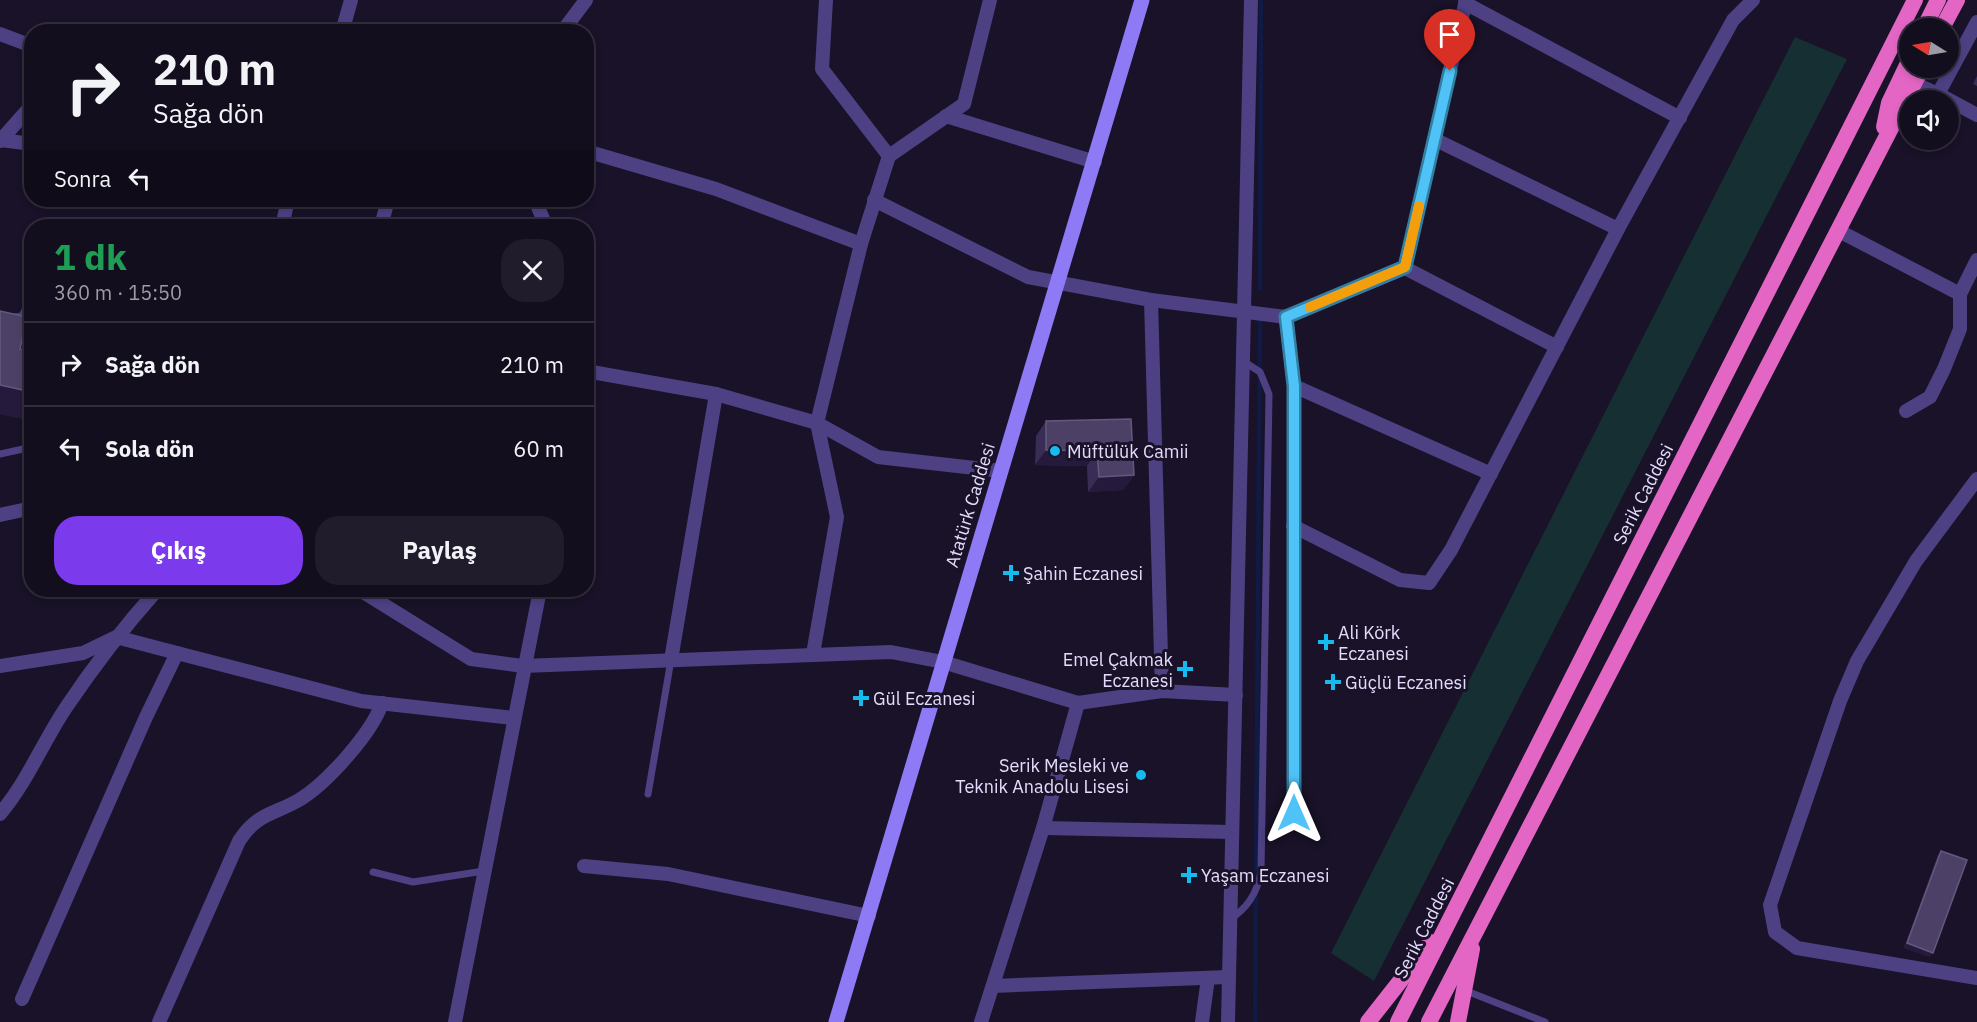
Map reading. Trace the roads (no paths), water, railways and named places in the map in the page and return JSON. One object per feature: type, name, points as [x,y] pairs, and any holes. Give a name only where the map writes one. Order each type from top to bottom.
[{"type":"highway","name":"Serik Caddesi","points":[[1398,1022],[1915,0]]},
{"type":"highway","points":[[1929,18],[1938,0]]},
{"type":"highway","points":[[1947,18],[1957,0]]},
{"type":"highway","points":[[1879,149],[1889,103],[1901,78]]},
{"type":"highway","points":[[1430,1020],[1916,78]]},
{"type":"highway","points":[[1368,1022],[1451,919]]},
{"type":"highway","points":[[1458,1022],[1476,930]]},
{"type":"main road","name":"Atatürk Caddesi","points":[[836,1022],[1142,0]]},
{"type":"street","points":[[344,24],[351,0]]},
{"type":"street","points":[[568,24],[586,0]]},
{"type":"street","points":[[826,0],[822,69],[889,156]]},
{"type":"street","points":[[813,654],[837,517],[817,423],[861,243],[889,156],[964,104],[990,0]]},
{"type":"street","points":[[1228,1022],[1251,0]]},
{"type":"street","points":[[1293,526],[1400,580],[1429,583],[1451,550],[1618,229],[1733,20],[1751,0]]},
{"type":"street","points":[[1405,267],[1466,2],[1680,118]]},
{"type":"street","points":[[1940,90],[1977,22]]},
{"type":"street","points":[[0,34],[24,43]]},
{"type":"street","points":[[1921,78],[1934,90]]},
{"type":"street","points":[[1959,106],[1977,116]]},
{"type":"street","points":[[1,141],[24,114]]},
{"type":"street","points":[[946,116],[1095,162]]},
{"type":"street","points":[[1434,139],[1618,229]]},
{"type":"street","points":[[1,141],[24,143]]},
{"type":"street","points":[[594,154],[716,189],[861,243]]},
{"type":"street","points":[[874,200],[1028,278],[1151,300],[1286,317],[1405,267]]},
{"type":"street","points":[[1839,231],[1960,294]]},
{"type":"street","points":[[1906,411],[1930,397],[1944,369],[1959,328],[1960,294],[1977,260]]},
{"type":"street","points":[[1405,267],[1557,347]]},
{"type":"street","points":[[1151,300],[1162,691]]},
{"type":"street","points":[[1286,317],[1294,386],[1294,813]]},
{"type":"street","points":[[594,372],[716,394],[817,423],[878,457],[1001,471]]},
{"type":"street","points":[[1294,386],[1491,474]]},
{"type":"street","points":[[672,660],[716,394]]},
{"type":"street","points":[[1977,479],[1916,561],[1857,661],[1840,701],[1770,905],[1775,932],[1797,948],[1977,978]]},
{"type":"street","points":[[0,515],[24,510]]},
{"type":"street","points":[[0,814],[28,774],[64,711],[116,637],[152,597]]},
{"type":"street","points":[[371,597],[471,659],[523,666],[891,652],[943,662],[1078,703],[1162,691],[1236,694]]},
{"type":"street","points":[[455,1022],[523,666],[538,597]]},
{"type":"street","points":[[0,666],[83,653],[116,637],[361,700],[513,718]]},
{"type":"street","points":[[22,999],[146,717],[177,653]]},
{"type":"street","points":[[159,1022],[239,841],[247,828],[265,814],[298,801],[316,788],[374,722],[382,703]]},
{"type":"street","points":[[981,1022],[1043,828],[1078,703]]},
{"type":"street","points":[[1043,828],[1232,832]]},
{"type":"street","points":[[584,866],[668,874],[869,916]]},
{"type":"street","points":[[993,987],[1228,977]]},
{"type":"street","points":[[1202,1022],[1208,978]]},
{"type":"lane","points":[[0,319],[21,316],[24,311]]},
{"type":"lane","points":[[1230,919],[1249,903],[1255,894],[1261,872],[1269,394],[1260,372],[1243,361]]},
{"type":"lane","points":[[0,454],[24,449]]},
{"type":"lane","points":[[648,794],[672,660]]},
{"type":"lane","points":[[373,872],[413,882],[484,871]]},
{"type":"lane","points":[[1464,990],[1545,1022]]},
{"type":"waterway","points":[[1260,289],[1261,0]]},
{"type":"waterway","points":[[1256,884],[1260,317]]},
{"type":"waterway","points":[[1255,1022],[1256,893]]},
{"type":"place","name":"Müftülük Camii","points":[[1055,451]]},
{"type":"place","name":"Şahin Eczanesi","points":[[1011,573]]},
{"type":"place","name":"Ali Körk Eczanesi","points":[[1326,642]]},
{"type":"place","name":"Emel Çakmak Eczanesi","points":[[1185,669]]},
{"type":"place","name":"Güçlü Eczanesi","points":[[1333,682]]},
{"type":"place","name":"Gül Eczanesi","points":[[861,698]]},
{"type":"place","name":"Serik Mesleki ve Teknik Anadolu Lisesi","points":[[1141,775]]},
{"type":"place","name":"Yaşam Eczanesi","points":[[1189,875]]}]
